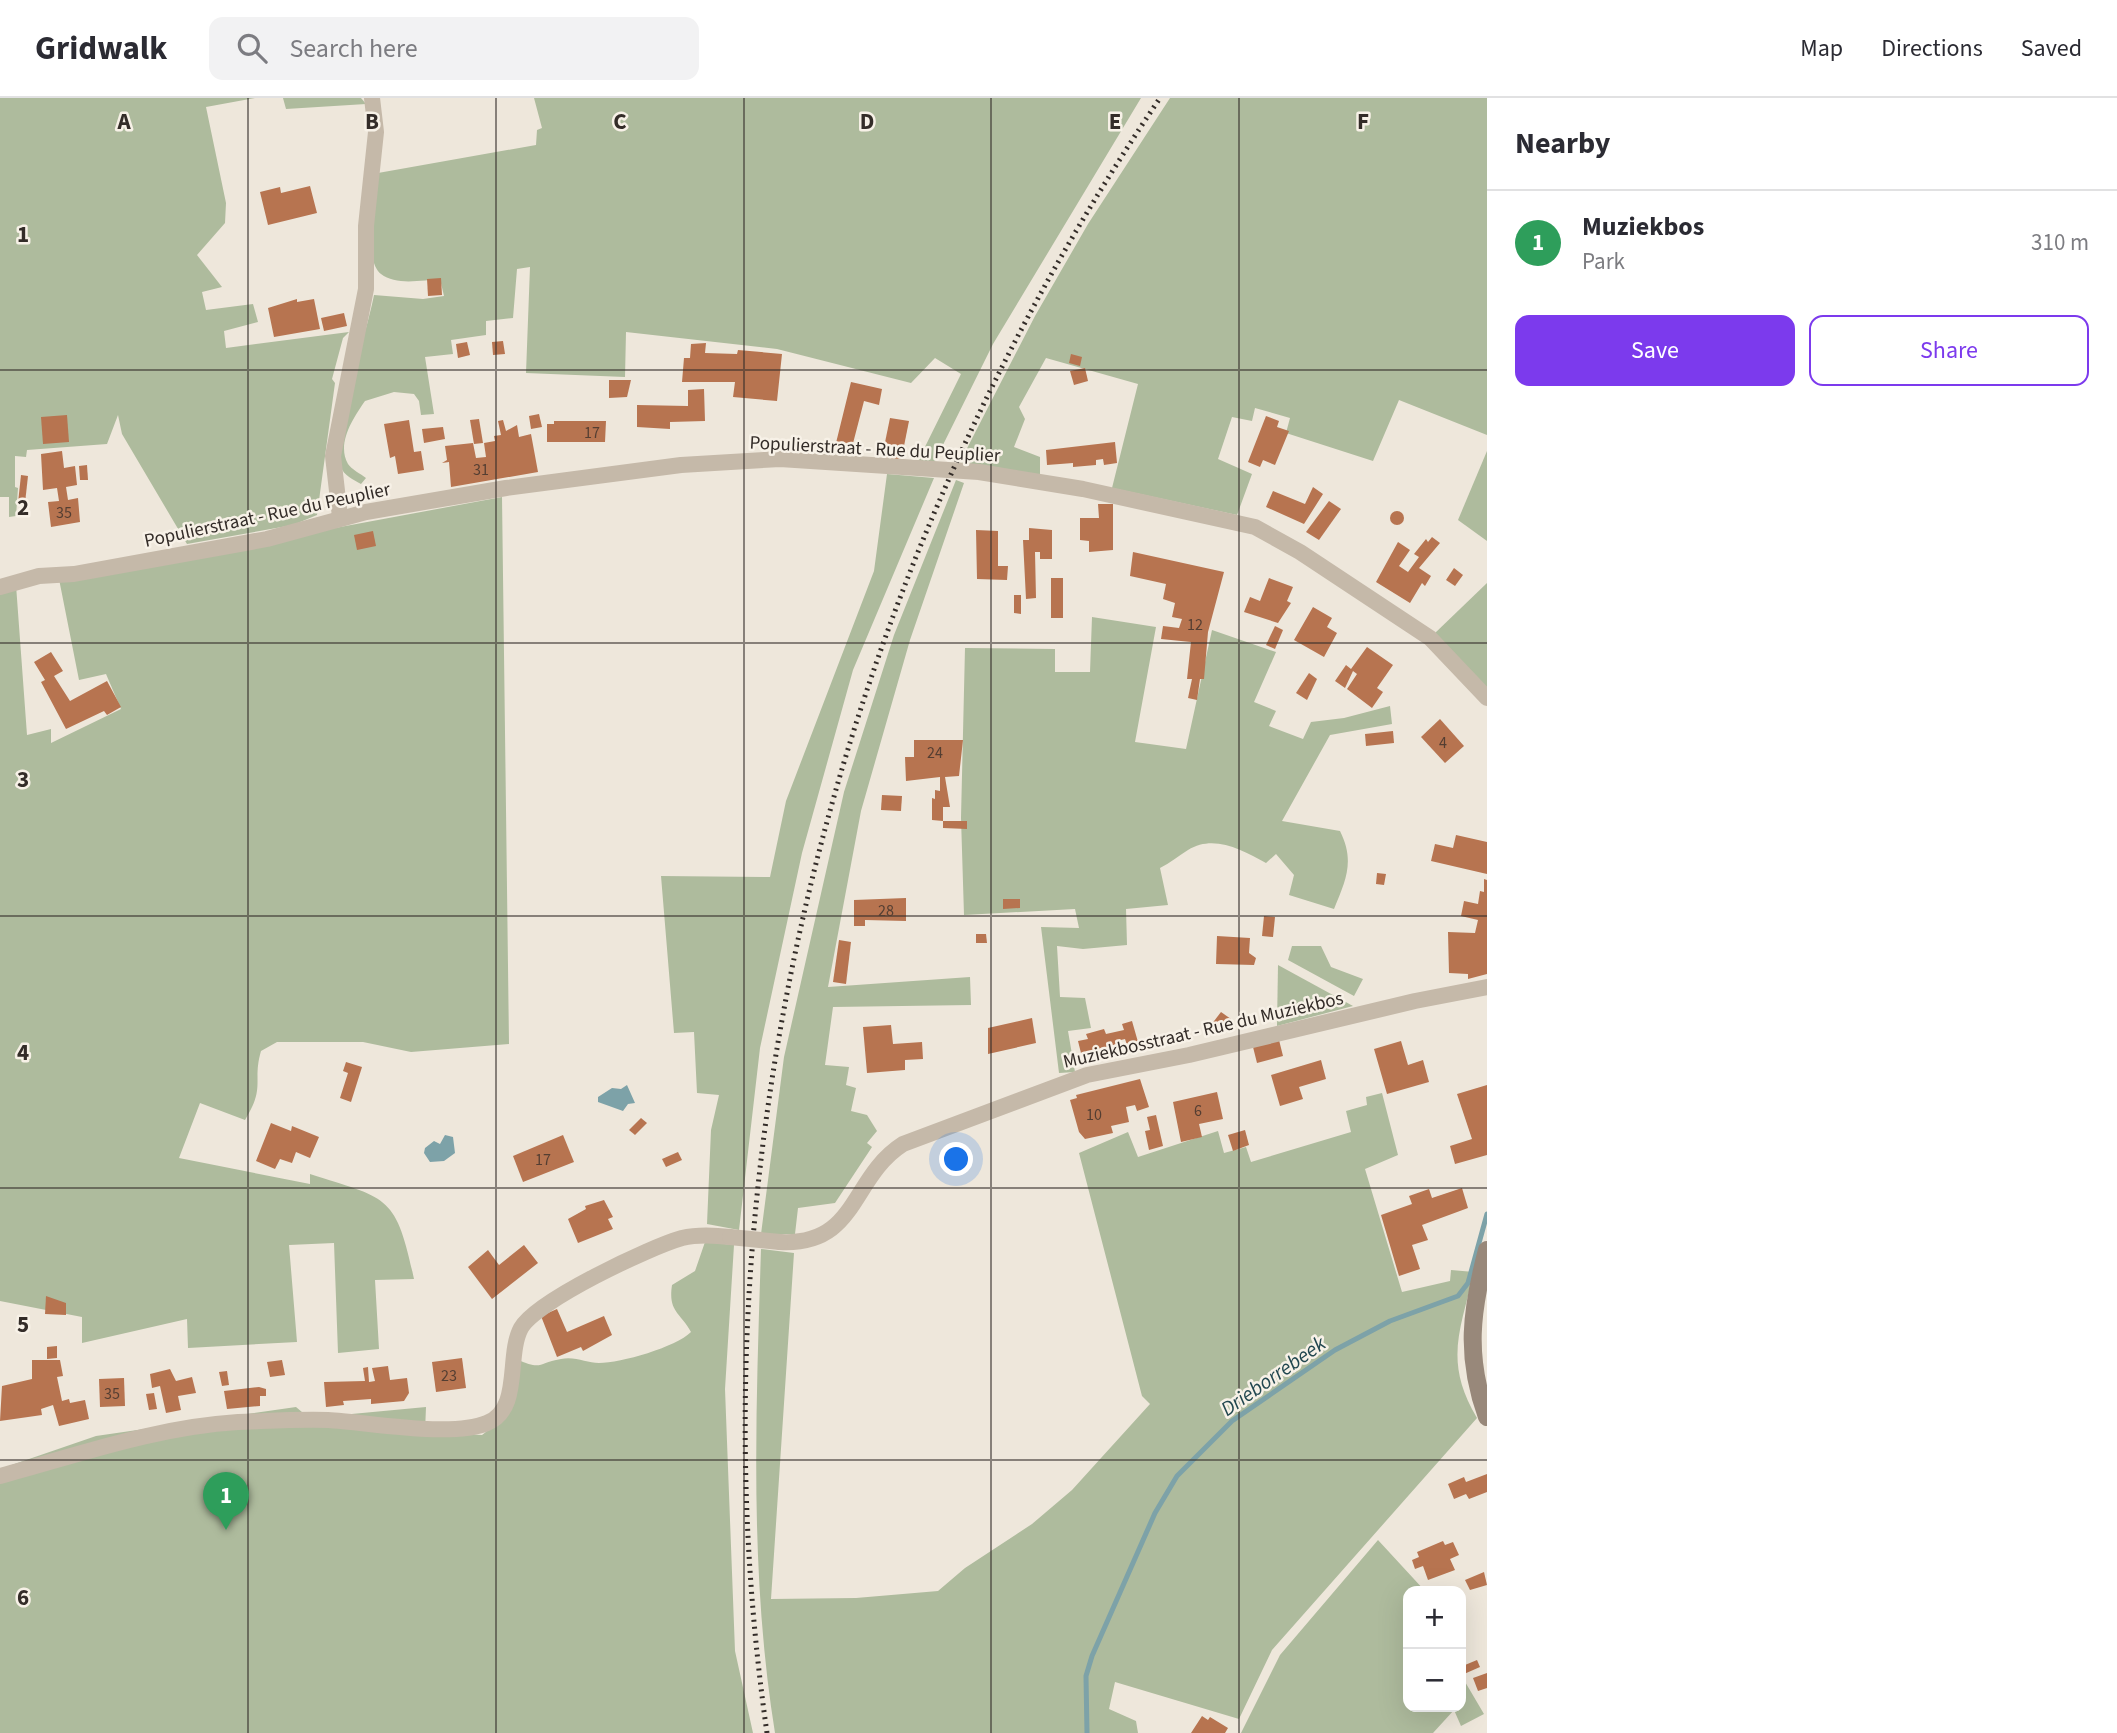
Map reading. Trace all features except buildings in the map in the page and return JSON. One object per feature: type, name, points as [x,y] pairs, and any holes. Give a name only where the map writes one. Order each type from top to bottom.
[{"type":"main road","points":[[1487,1250],[1470,1337],[1472,1360],[1487,1417]]},
{"type":"street","points":[[340,517],[332,471],[334,448],[366,289],[366,226],[376,132],[372,98]]},
{"type":"street","name":"Populierstraat - Rue du Peuplier","points":[[0,587],[40,576],[74,573],[267,539],[340,517],[506,488],[721,461],[780,459],[988,473],[1083,489],[1255,527],[1300,552],[1430,638],[1487,698]]},
{"type":"street","name":"Muziekbosstraat - Rue du Muziekbos","points":[[0,1476],[164,1431],[200,1426],[325,1420],[459,1429],[486,1423],[496,1418],[505,1406],[516,1340],[528,1318],[565,1293],[661,1245],[699,1235],[780,1242],[810,1241],[828,1232],[847,1212],[879,1165],[903,1144],[1087,1075],[1189,1055],[1415,1001],[1487,988]]},
{"type":"green space","points":[[0,98],[255,98],[206,107],[226,203],[225,223],[197,255],[222,287],[202,292],[206,310],[253,304],[258,322],[224,331],[226,348],[349,332],[343,338],[332,379],[335,383],[317,515],[293,525],[187,544],[122,434],[118,415],[107,444],[27,450],[26,457],[15,456],[15,487],[18,488],[16,516],[9,517],[9,497],[0,497]]},
{"type":"green space","points":[[283,98],[361,98],[366,104],[286,109]]},
{"type":"green space","points":[[534,98],[1141,98],[993,344],[934,463],[917,463],[961,374],[935,358],[911,383],[777,349],[626,332],[625,377],[526,373],[530,267],[517,269],[513,318],[486,321],[486,335],[451,340],[453,354],[425,357],[434,414],[421,415],[419,401],[414,394],[394,392],[365,401],[348,431],[344,448],[348,464],[366,478],[361,484],[342,470],[340,452],[346,409],[374,295],[423,299],[444,296],[440,279],[394,280],[381,274],[375,266],[371,226],[378,173],[536,145],[537,130],[542,128]]},
{"type":"green space","points":[[1170,98],[1487,98],[1487,435],[1399,400],[1373,461],[1286,433],[1290,418],[1255,408],[1252,421],[1232,417],[1218,459],[1252,474],[1237,515],[1112,488],[1138,384],[1046,358],[1019,407],[1025,419],[1014,447],[1040,457],[1040,475],[960,462],[1035,316],[1088,224]]},
{"type":"green space","points":[[1487,451],[1487,541],[1458,520]]},
{"type":"green space","points":[[887,474],[934,478],[853,670],[802,853],[760,1048],[739,1230],[707,1224],[711,1130],[719,1095],[697,1093],[694,1032],[674,1033],[661,876],[770,877],[786,801],[874,571]]},
{"type":"green space","points":[[956,480],[964,483],[910,640],[861,811],[828,987],[970,977],[971,1005],[833,1007],[825,1065],[849,1067],[846,1085],[856,1088],[851,1111],[867,1115],[877,1131],[867,1143],[872,1147],[835,1203],[798,1208],[795,1234],[761,1234],[784,1057],[844,792],[894,635]]},
{"type":"green space","points":[[502,497],[509,1044],[411,1052],[363,1042],[277,1042],[261,1051],[257,1091],[245,1120],[200,1103],[179,1158],[310,1184],[310,1174],[357,1189],[384,1204],[394,1215],[401,1230],[414,1279],[375,1280],[379,1349],[338,1353],[334,1243],[289,1245],[297,1342],[188,1348],[187,1319],[82,1343],[82,1317],[0,1301],[0,592],[16,585],[27,735],[51,729],[51,743],[121,709],[106,674],[79,680],[59,579]]},
{"type":"green space","points":[[1487,583],[1487,690],[1434,634]]},
{"type":"green space","points":[[1092,617],[1156,627],[1135,742],[1186,749],[1212,630],[1276,652],[1254,702],[1276,711],[1269,726],[1303,739],[1311,722],[1344,718],[1390,706],[1392,724],[1330,735],[1282,821],[1340,831],[1348,861],[1345,879],[1334,909],[1289,895],[1294,875],[1276,854],[1266,863],[1228,846],[1208,843],[1188,850],[1160,868],[1168,905],[1126,909],[1127,945],[1083,949],[1057,946],[1060,997],[1085,998],[1091,1028],[1068,1031],[1075,1072],[1059,1073],[1041,927],[1079,928],[1075,909],[964,915],[961,818],[965,648],[1055,649],[1055,672],[1090,672]]},
{"type":"green space","points":[[1292,946],[1321,946],[1331,967],[1363,979],[1354,996],[1288,960]]},
{"type":"green space","points":[[1278,965],[1353,1006],[1277,1026]]},
{"type":"green space","points":[[1382,1093],[1398,1155],[1365,1169],[1402,1292],[1450,1281],[1451,1270],[1474,1272],[1460,1328],[1458,1362],[1460,1379],[1477,1418],[1272,1650],[1239,1719],[1115,1682],[1109,1709],[1136,1721],[1138,1733],[775,1733],[761,1612],[756,1491],[761,1249],[794,1253],[771,1599],[856,1598],[938,1591],[965,1568],[1032,1524],[1072,1490],[1150,1404],[1142,1396],[1079,1153],[1128,1132],[1138,1157],[1218,1131],[1224,1153],[1246,1147],[1251,1162],[1351,1132],[1346,1111],[1367,1105],[1366,1097]]},
{"type":"green space","points":[[705,1242],[734,1245],[725,1389],[735,1651],[753,1733],[0,1733],[0,1469],[96,1436],[296,1407],[309,1418],[426,1407],[425,1432],[482,1435],[500,1421],[516,1359],[536,1365],[566,1358],[594,1363],[609,1362],[661,1348],[691,1332],[673,1306],[672,1285],[695,1271]]},
{"type":"green space","points":[[1378,1540],[1420,1586],[1403,1586],[1403,1712],[1452,1712],[1433,1733],[1241,1733],[1280,1655]]},
{"type":"green space","points":[[1466,1683],[1484,1714],[1461,1726],[1455,1712],[1466,1712]]},
{"type":"water","points":[[627,1085],[635,1103],[628,1104],[623,1111],[598,1102],[598,1097],[612,1088],[621,1089]]},
{"type":"water","points":[[445,1135],[453,1137],[455,1153],[444,1161],[430,1162],[424,1153],[425,1148],[434,1141],[440,1144]]},
{"type":"waterway","name":"Drieborrebeek","points":[[1087,1733],[1086,1676],[1092,1656],[1155,1513],[1177,1476],[1232,1421],[1335,1350],[1390,1321],[1458,1296],[1468,1283],[1487,1214]]},
{"type":"railway","points":[[767,1733],[747,1518],[749,1303],[770,1090],[812,880],[873,674],[951,474],[1047,281],[1160,98]]},
{"type":"place","name":"Muziekbos","points":[[226,1530]]}]
